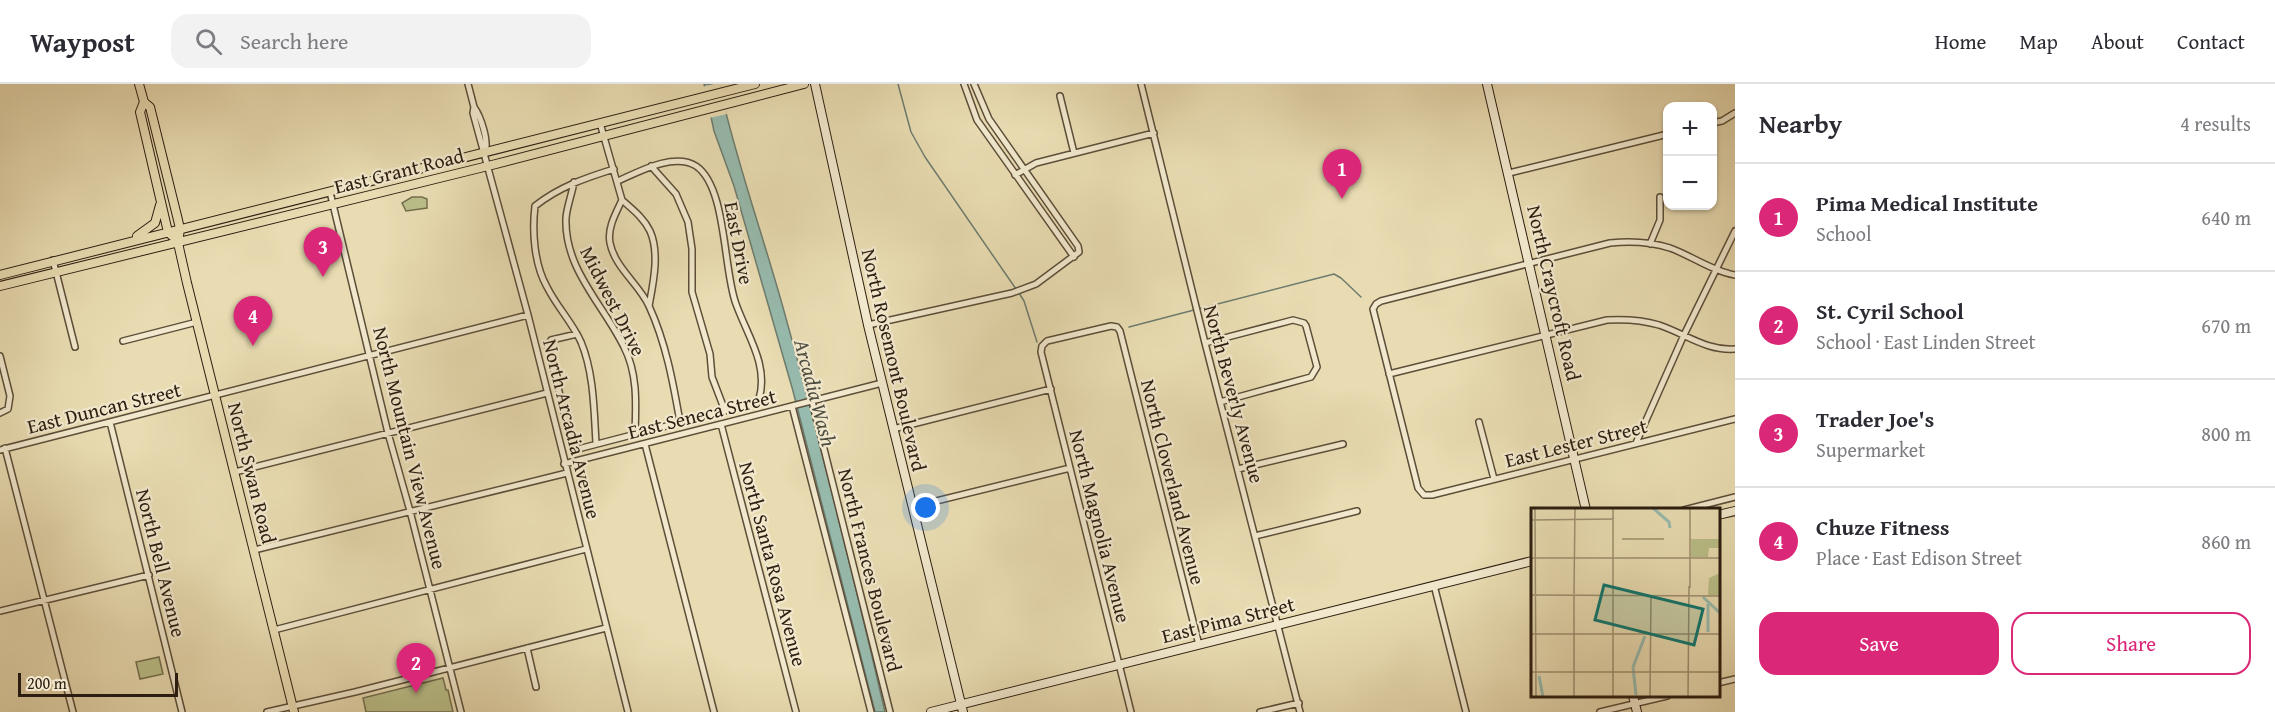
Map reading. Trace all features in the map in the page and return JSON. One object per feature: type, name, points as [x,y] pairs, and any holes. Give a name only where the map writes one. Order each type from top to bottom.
[{"type":"main road","name":"North Swan Road","points":[[139,84],[144,102],[150,107],[180,229],[178,243],[293,709]]},
{"type":"main road","name":"East Grant Road","points":[[0,275],[755,84]]},
{"type":"main road","name":"East Grant Road","points":[[0,286],[488,166],[804,84]]},
{"type":"main road","name":"North Swan Road","points":[[144,102],[140,112],[168,232],[178,243]]},
{"type":"main road","points":[[125,242],[152,227],[158,217],[161,202]]},
{"type":"street","name":"North Arcadia Avenue","points":[[468,84],[486,141],[485,153],[488,166],[628,712]]},
{"type":"street","name":"North Rosemont Boulevard","points":[[815,84],[868,325],[962,708]]},
{"type":"street","points":[[964,84],[978,120],[1048,221],[1076,254]]},
{"type":"street","points":[[868,325],[1012,293],[1036,284],[1076,254],[1078,246],[989,119],[974,84]]},
{"type":"street","name":"North Beverly Avenue","points":[[1141,84],[1300,712]]},
{"type":"street","name":"North Craycroft Road","points":[[1487,84],[1586,508]]},
{"type":"street","points":[[1060,96],[1074,153]]},
{"type":"street","points":[[1717,122],[1735,113]]},
{"type":"street","points":[[600,123],[622,200],[646,224],[653,241],[653,284],[649,306]]},
{"type":"street","points":[[1016,175],[1036,163],[1154,133]]},
{"type":"street","points":[[1509,172],[1663,135]]},
{"type":"street","name":"East Drive","points":[[618,181],[651,166],[672,161],[695,166],[710,183],[723,224],[735,304],[748,330],[762,376],[759,399],[751,404],[725,411]]},
{"type":"street","points":[[576,334],[551,340],[549,350],[571,441],[578,448],[725,411],[712,377],[710,354],[692,292],[692,249],[688,222],[676,194],[651,166]]},
{"type":"street","points":[[596,443],[591,380],[582,344],[567,316],[546,287],[535,248],[533,227],[535,206],[550,194],[574,182],[614,169]]},
{"type":"street","name":"Midwest Drive","points":[[574,182],[566,217],[568,247],[578,272],[625,349],[634,377],[634,434]]},
{"type":"street","name":"North Mountain View Avenue","points":[[330,192],[388,433],[461,712]]},
{"type":"street","points":[[1650,244],[1660,220],[1660,197]]},
{"type":"street","points":[[622,200],[610,229],[610,246],[649,306],[665,346],[680,422]]},
{"type":"street","points":[[1048,221],[1057,214]]},
{"type":"street","points":[[1636,443],[1715,269],[1735,231]]},
{"type":"street","points":[[1735,275],[1715,269],[1671,249],[1650,244],[1610,243],[1381,301],[1375,306],[1374,314],[1389,374],[1546,334],[1617,320],[1652,323],[1713,348],[1735,349]]},
{"type":"street","points":[[53,260],[75,347]]},
{"type":"street","points":[[1368,301],[1375,306]]},
{"type":"street","name":"East Duncan Street","points":[[3,449],[528,315]]},
{"type":"street","points":[[1205,343],[1293,320],[1304,322],[1317,367],[1311,377],[1220,402]]},
{"type":"street","points":[[123,340],[197,322]]},
{"type":"street","name":"North Magnolia Avenue","points":[[1117,327],[1111,326],[1047,341],[1042,346],[1041,352],[1131,712]]},
{"type":"street","name":"North Cloverland Avenue","points":[[1117,327],[1199,645]]},
{"type":"street","points":[[0,356],[11,400],[8,409],[0,413]]},
{"type":"street","name":"East Lester Street","points":[[1389,374],[1422,496],[1735,419]]},
{"type":"street","name":"East Seneca Street","points":[[564,464],[882,383]]},
{"type":"street","points":[[893,429],[1051,389]]},
{"type":"street","points":[[235,472],[547,393]]},
{"type":"street","name":"North Frances Boulevard","points":[[811,402],[890,712]]},
{"type":"street","name":"North Frances Boulevard","points":[[793,406],[871,712]]},
{"type":"street","name":"North Bell Avenue","points":[[110,422],[182,712]]},
{"type":"street","points":[[1479,422],[1494,478]]},
{"type":"street","name":"North Santa Rosa Avenue","points":[[721,424],[796,712]]},
{"type":"street","points":[[645,444],[714,712]]},
{"type":"street","points":[[1238,470],[1343,444]]},
{"type":"street","points":[[3,449],[73,712]]},
{"type":"street","points":[[912,507],[1070,468]]},
{"type":"street","points":[[254,550],[567,473]]},
{"type":"street","points":[[1692,508],[1735,497]]},
{"type":"street","points":[[1255,536],[1357,511]]},
{"type":"street","points":[[1720,515],[1735,511]]},
{"type":"street","points":[[274,630],[586,549]]},
{"type":"street","name":"East Pima Street","points":[[931,712],[962,708],[1119,665],[1531,561]]},
{"type":"street","points":[[0,611],[149,574]]},
{"type":"street","points":[[1434,585],[1466,712]]},
{"type":"street","points":[[267,712],[293,709],[606,628]]},
{"type":"street","points":[[527,648],[536,687]]},
{"type":"street","points":[[1720,683],[1735,679]]},
{"type":"street","points":[[1600,712],[1634,699],[1656,697]]},
{"type":"street","points":[[1634,699],[1637,712]]},
{"type":"street","points":[[1260,712],[1299,703]]},
{"type":"green space","points":[[412,197],[427,199],[427,208],[406,211],[402,203]]},
{"type":"green space","points":[[159,657],[163,674],[140,679],[136,662]]},
{"type":"green space","points":[[443,678],[453,712],[366,712],[363,698]]},
{"type":"water","name":"Arcadia Wash","points":[[704,84],[719,84],[733,141],[776,283],[811,411],[885,712],[875,712],[793,391],[734,186],[714,131]]},
{"type":"pier","points":[[720,84],[727,114],[709,118],[702,87]]},
{"type":"waterway","points":[[898,84],[911,132],[925,157],[1016,289]]},
{"type":"waterway","points":[[1198,309],[1334,274],[1361,297]]},
{"type":"waterway","points":[[1019,293],[1024,301],[1037,342]]},
{"type":"waterway","points":[[1129,327],[1194,310]]},
{"type":"place","name":"Pima Medical Institute","points":[[1342,199]]},
{"type":"place","name":"Trader Joe's","points":[[323,277]]},
{"type":"place","name":"Chuze Fitness","points":[[253,346]]},
{"type":"place","name":"St. Cyril School","points":[[416,693]]}]
